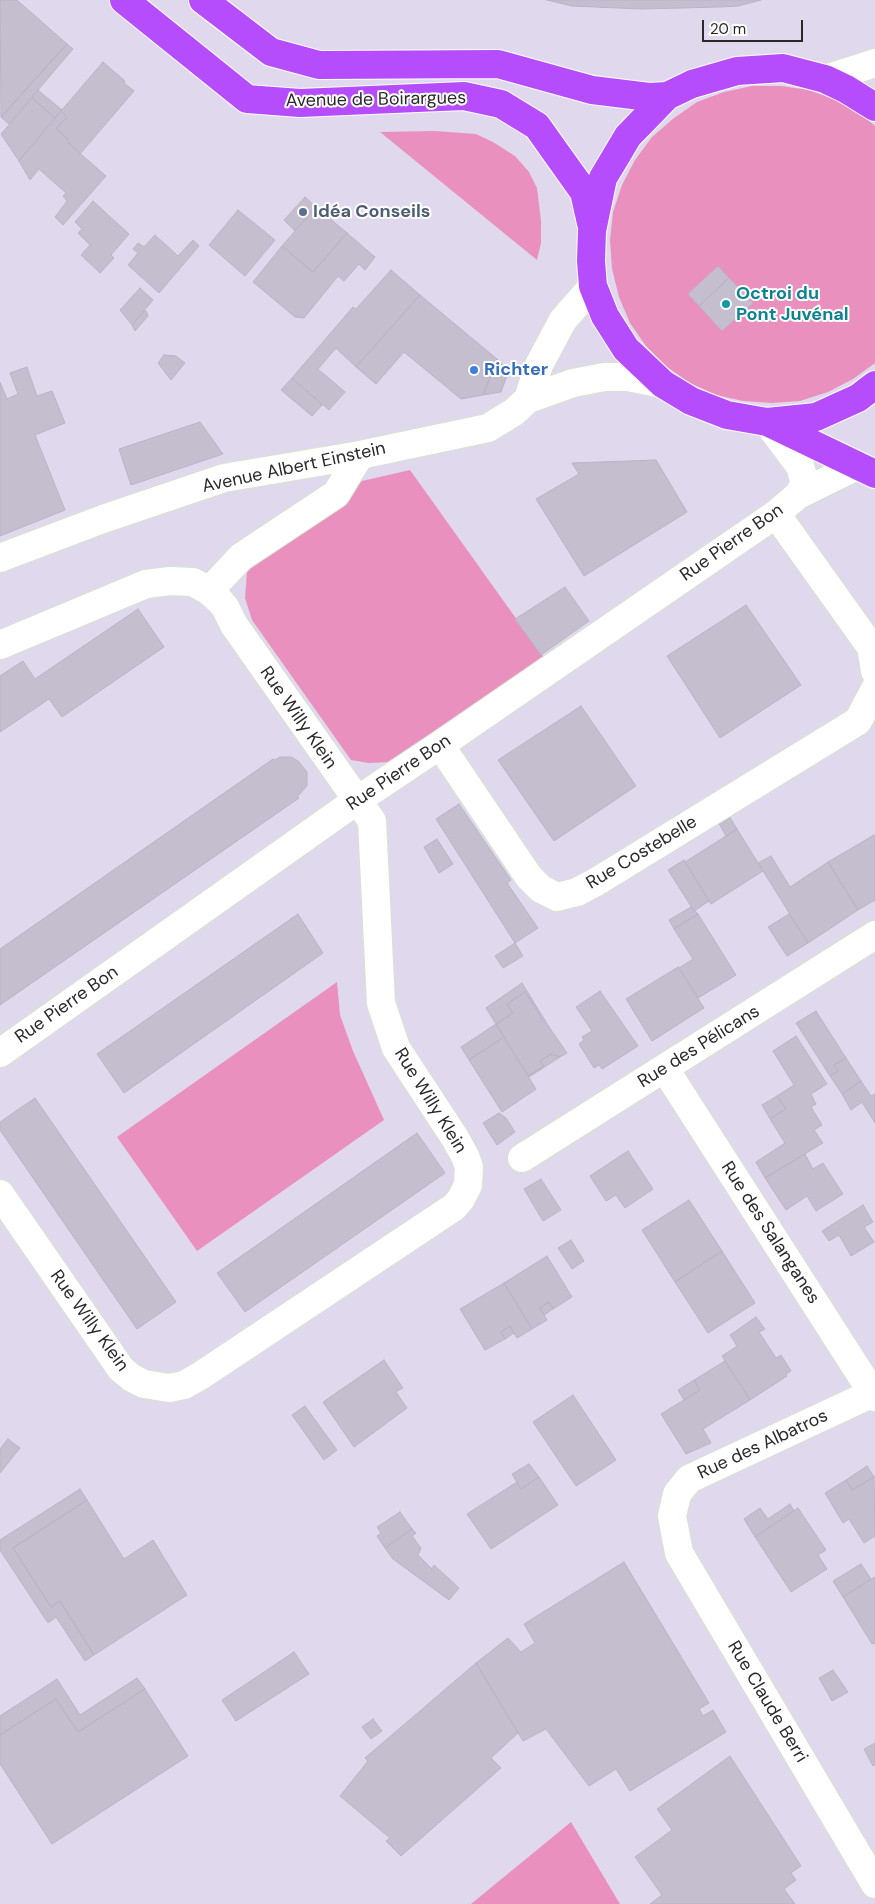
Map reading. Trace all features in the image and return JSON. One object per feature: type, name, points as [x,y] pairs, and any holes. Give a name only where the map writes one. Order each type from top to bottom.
[{"type":"main road","name":"Avenue de Boirargues","points":[[124,0],[247,100],[300,103],[464,96],[501,104],[537,126],[584,192],[592,230]]},
{"type":"main road","points":[[203,0],[272,52],[319,65],[498,64],[592,90],[649,97],[667,96]]},
{"type":"main road","points":[[875,107],[846,89],[825,79],[783,68],[737,71],[692,84],[667,96],[628,136],[603,178],[592,230],[591,261],[593,286],[605,316],[626,349],[663,384],[691,401],[727,415],[767,422],[816,417],[858,398],[875,385]]},
{"type":"main road","points":[[767,422],[866,470]]},
{"type":"street","points":[[825,79],[875,63]]},
{"type":"street","points":[[528,399],[539,365],[563,320],[593,286]]},
{"type":"street","name":"Avenue Albert Einstein","points":[[0,558],[102,519],[224,478],[360,455],[488,428],[514,412],[528,399],[573,383],[604,377],[628,377],[663,384]]},
{"type":"street","name":"Rue Pierre Bon","points":[[0,1053],[356,800],[440,745],[776,514],[798,495],[805,484],[800,466],[767,422]]},
{"type":"street","points":[[209,591],[241,557],[336,494],[360,455]]},
{"type":"street","name":"Rue Pierre Bon","points":[[798,495],[866,470]]},
{"type":"street","points":[[776,514],[871,647],[875,671]]},
{"type":"street","name":"Rue Willy Klein","points":[[0,645],[146,584],[193,582],[209,591],[225,607],[234,626],[372,821],[381,1003],[396,1048],[455,1138],[465,1156],[468,1167],[468,1185],[462,1199],[454,1207],[200,1376],[184,1385],[168,1388],[144,1384],[121,1369],[0,1194]]},
{"type":"street","name":"Rue Costebelle","points":[[440,745],[529,877],[541,889],[556,896],[577,892],[596,882],[858,721],[875,688]]},
{"type":"street","name":"Rue des Pélicans","points":[[522,1158],[875,935]]},
{"type":"street","name":"Rue des Salanganes","points":[[665,1069],[874,1394]]},
{"type":"street","name":"Rue des Albatros","points":[[672,1516],[677,1494],[689,1480],[874,1394]]},
{"type":"street","name":"Rue Claude Berri","points":[[672,1516],[679,1553],[874,1880]]},
{"type":"shaded area","points":[[752,86],[781,86],[809,90],[836,100],[861,114],[875,126],[875,363],[853,379],[828,392],[800,401],[772,403],[743,401],[716,395],[690,383],[667,367],[646,346],[630,323],[619,297],[612,269],[610,240],[613,212],[622,185],[635,160],[652,137],[697,102],[724,92]]},
{"type":"shaded area","points":[[435,131],[476,134],[515,156],[529,172],[537,188],[541,221],[541,243],[537,260],[380,132]]},
{"type":"shaded area","points":[[410,470],[545,659],[413,748],[388,762],[369,763],[351,760],[252,620],[245,598],[247,571],[362,481]]},
{"type":"shaded area","points":[[337,982],[340,1015],[353,1051],[384,1120],[197,1251],[117,1137]]},
{"type":"shaded area","points":[[571,1822],[620,1904],[471,1904]]},
{"type":"building","points":[[0,0],[17,0],[67,44],[1,117]]},
{"type":"building","points":[[547,0],[761,0],[738,6],[641,9],[572,6]]},
{"type":"building","points":[[67,44],[73,49],[9,124],[1,117]]},
{"type":"building","points":[[103,62],[134,91],[80,154],[67,142],[69,140],[56,129],[67,117],[61,111]]},
{"type":"building","points":[[38,90],[62,110],[55,118],[32,98]]},
{"type":"building","points":[[32,98],[55,118],[19,161],[1,134]]},
{"type":"building","points":[[61,111],[67,117],[56,129],[69,140],[67,142],[106,176],[63,225],[55,217],[67,201],[63,196],[66,193],[39,169],[30,180],[19,161]]},
{"type":"building","points":[[305,197],[316,207],[295,231],[284,220]]},
{"type":"building","points":[[93,201],[129,234],[111,255],[114,258],[100,273],[81,255],[90,245],[78,233],[82,229],[75,222]]},
{"type":"building","points":[[316,207],[347,233],[313,272],[282,246]]},
{"type":"building","points":[[238,210],[275,240],[245,276],[209,245]]},
{"type":"building","points":[[347,233],[375,257],[365,270],[359,264],[344,281],[338,276],[304,318],[295,317],[253,282],[282,246],[313,272]]},
{"type":"building","points":[[155,235],[178,256],[193,240],[199,246],[159,293],[128,265],[138,253],[133,249],[138,243],[144,247]]},
{"type":"building","points":[[718,266],[729,278],[699,306],[688,294]]},
{"type":"building","points":[[391,270],[420,295],[356,367],[336,348],[318,369],[345,392],[329,410],[292,378],[353,307],[356,309]]},
{"type":"building","name":"Octroi du Pont Juvénal","points":[[729,278],[753,303],[722,331],[699,306]]},
{"type":"building","points":[[140,288],[153,300],[132,325],[120,310]]},
{"type":"building","points":[[420,295],[497,359],[483,395],[461,399],[404,352],[376,384],[356,367]]},
{"type":"building","points":[[146,311],[148,316],[135,331],[132,325]]},
{"type":"building","points":[[164,355],[176,356],[185,363],[171,380],[158,363]]},
{"type":"building","points":[[497,359],[509,370],[501,392],[483,395]]},
{"type":"building","points":[[27,367],[37,396],[52,391],[65,423],[35,435],[65,510],[0,536],[0,382],[7,399],[18,394],[10,373]]},
{"type":"building","points":[[292,378],[322,405],[312,416],[281,390]]},
{"type":"building","points":[[200,422],[223,454],[131,485],[119,449]]},
{"type":"building","points":[[656,460],[687,512],[584,576],[536,499],[579,474],[572,463]]},
{"type":"building","points":[[565,587],[589,621],[541,655],[515,619]]},
{"type":"building","points":[[746,605],[801,685],[720,738],[667,656]]},
{"type":"building","points":[[138,609],[164,647],[62,717],[49,699],[0,732],[0,676],[23,661],[35,679]]},
{"type":"building","points":[[581,706],[636,786],[554,841],[498,760]]},
{"type":"building","points":[[280,757],[291,757],[298,761],[307,772],[307,786],[297,797],[299,798],[0,1005],[0,949],[273,759],[275,760]]},
{"type":"building","points":[[459,804],[511,880],[507,883],[538,928],[515,943],[436,819]]},
{"type":"building","points":[[728,814],[737,829],[726,836],[717,820]]},
{"type":"building","points":[[737,829],[763,871],[711,904],[685,862]]},
{"type":"building","points":[[874,835],[875,900],[858,910],[828,862]]},
{"type":"building","points":[[437,839],[453,864],[439,873],[424,847]]},
{"type":"building","points":[[771,856],[790,887],[828,862],[858,910],[808,943],[758,863]]},
{"type":"building","points":[[684,860],[709,901],[694,911],[668,870]]},
{"type":"building","points":[[691,907],[698,914],[674,929],[669,920]]},
{"type":"building","points":[[298,914],[323,953],[124,1093],[97,1054]]},
{"type":"building","points":[[698,914],[736,975],[698,998],[679,968],[693,959],[674,929]]},
{"type":"building","points":[[789,914],[808,943],[787,956],[768,927]]},
{"type":"building","points":[[515,943],[523,956],[503,968],[495,956]]},
{"type":"building","points":[[678,967],[704,1008],[652,1041],[626,999]]},
{"type":"building","points":[[522,983],[548,1028],[525,992],[507,1004],[513,1013],[496,1024],[486,1008]]},
{"type":"building","points":[[600,991],[638,1046],[602,1069],[599,1065],[594,1068],[579,1044],[584,1040],[582,1037],[592,1031],[576,1007]]},
{"type":"building","points":[[525,992],[567,1053],[560,1057],[551,1054],[540,1061],[544,1066],[528,1076],[496,1024],[513,1013],[507,1004]]},
{"type":"building","points":[[816,1011],[846,1058],[834,1065],[838,1071],[830,1076],[796,1023]]},
{"type":"building","points":[[496,1024],[504,1037],[469,1060],[461,1047]]},
{"type":"building","points":[[796,1036],[827,1084],[811,1094],[816,1104],[811,1107],[822,1125],[814,1130],[823,1143],[765,1178],[756,1162],[785,1143],[770,1119],[786,1109],[777,1096],[794,1085],[773,1051]]},
{"type":"building","points":[[504,1037],[536,1089],[502,1112],[469,1060]]},
{"type":"building","points":[[551,1054],[560,1057],[528,1076],[544,1066],[540,1061]]},
{"type":"building","points":[[846,1058],[861,1081],[842,1094],[830,1076],[838,1071],[834,1065]]},
{"type":"building","points":[[861,1081],[871,1096],[875,1094],[875,1123],[862,1102],[851,1110],[842,1094]]},
{"type":"building","points":[[777,1096],[786,1109],[770,1119],[762,1105]]},
{"type":"building","points":[[35,1098],[176,1302],[137,1329],[0,1130],[0,1122]]},
{"type":"building","points":[[499,1113],[506,1118],[515,1132],[497,1145],[483,1123]]},
{"type":"building","points":[[417,1133],[445,1173],[245,1312],[217,1273]]},
{"type":"building","points":[[628,1151],[653,1189],[625,1208],[616,1195],[606,1201],[590,1176]]},
{"type":"building","points":[[805,1154],[813,1169],[823,1163],[843,1194],[816,1211],[807,1196],[786,1210],[765,1178]]},
{"type":"building","points":[[541,1179],[561,1210],[543,1221],[524,1189]]},
{"type":"building","points":[[689,1200],[722,1251],[675,1282],[642,1230]]},
{"type":"building","points":[[863,1205],[873,1222],[864,1227],[874,1242],[851,1256],[839,1235],[829,1241],[822,1231]]},
{"type":"building","points":[[571,1240],[584,1261],[572,1269],[558,1248]]},
{"type":"building","points":[[722,1251],[755,1303],[708,1333],[675,1282]]},
{"type":"building","points":[[547,1256],[572,1297],[553,1309],[549,1302],[540,1308],[547,1320],[532,1329],[504,1283]]},
{"type":"building","points":[[504,1283],[532,1329],[517,1338],[510,1326],[501,1332],[505,1339],[485,1350],[460,1309]]},
{"type":"building","points":[[549,1302],[553,1309],[544,1315],[540,1308]]},
{"type":"building","points":[[756,1317],[765,1329],[759,1332],[776,1358],[781,1355],[791,1371],[786,1374],[787,1376],[750,1400],[722,1356],[737,1346],[730,1335]]},
{"type":"building","points":[[510,1326],[514,1333],[505,1339],[501,1332]]},
{"type":"building","points":[[384,1360],[403,1388],[396,1392],[407,1408],[354,1447],[323,1402]]},
{"type":"building","points":[[725,1361],[750,1400],[703,1429],[711,1443],[686,1454],[661,1414],[700,1390],[694,1380]]},
{"type":"building","points":[[694,1380],[700,1390],[684,1400],[678,1390]]},
{"type":"building","points":[[573,1395],[616,1460],[576,1486],[533,1422]]},
{"type":"building","points":[[305,1406],[337,1450],[324,1460],[292,1415]]},
{"type":"building","points":[[8,1439],[20,1448],[0,1473],[0,1449]]},
{"type":"building","points":[[529,1464],[539,1477],[521,1489],[512,1474]]},
{"type":"building","points":[[867,1466],[874,1477],[852,1490],[846,1480]]},
{"type":"building","points":[[539,1477],[558,1505],[491,1549],[467,1514],[517,1482],[521,1489]]},
{"type":"building","points":[[874,1477],[875,1536],[864,1543],[849,1519],[843,1523],[825,1493],[846,1480],[852,1490]]},
{"type":"building","points":[[80,1489],[87,1500],[13,1548],[51,1607],[60,1601],[94,1655],[85,1661],[56,1617],[48,1623],[0,1550],[0,1540]]},
{"type":"building","points":[[87,1500],[124,1559],[153,1540],[187,1595],[94,1655],[60,1601],[51,1607],[13,1548]]},
{"type":"building","points":[[790,1504],[794,1511],[755,1537],[744,1519],[760,1508],[768,1519]]},
{"type":"building","points":[[798,1508],[826,1550],[818,1555],[827,1569],[791,1592],[755,1537]]},
{"type":"building","points":[[400,1512],[412,1529],[385,1548],[377,1536],[381,1533],[377,1527]]},
{"type":"building","points":[[412,1529],[416,1533],[412,1536],[421,1548],[418,1555],[432,1569],[434,1565],[459,1588],[449,1600],[393,1559],[385,1548]]},
{"type":"building","points":[[624,1562],[709,1703],[699,1709],[703,1716],[713,1710],[726,1732],[630,1791],[616,1769],[589,1786],[546,1729],[523,1741],[476,1663],[508,1638],[521,1652],[535,1643],[524,1624]]},
{"type":"building","points":[[861,1564],[871,1579],[843,1597],[833,1581]]},
{"type":"building","points":[[875,1577],[875,1643],[872,1644],[843,1597]]},
{"type":"building","points":[[294,1652],[309,1674],[236,1721],[222,1700]]},
{"type":"building","points":[[476,1663],[518,1733],[491,1758],[501,1768],[401,1856],[386,1841],[390,1838],[340,1796],[368,1761],[365,1758]]},
{"type":"building","points":[[833,1670],[848,1692],[832,1701],[819,1678]]},
{"type":"building","points":[[137,1678],[145,1689],[78,1732],[56,1699],[0,1735],[0,1716],[57,1679],[80,1715]]},
{"type":"building","points":[[145,1689],[188,1756],[52,1844],[0,1764],[0,1735],[56,1699],[78,1732]]},
{"type":"building","points":[[373,1719],[382,1731],[371,1739],[362,1727]]},
{"type":"building","points":[[875,1743],[875,1765],[873,1766],[864,1749]]},
{"type":"building","points":[[730,1756],[801,1866],[791,1873],[796,1880],[784,1889],[795,1904],[650,1904],[662,1895],[635,1857],[672,1830],[657,1809]]},
{"type":"place","name":"Idéa Conseils","points":[[303,212]]},
{"type":"place","name":"Octroi du Pont Juvénal","points":[[726,304]]},
{"type":"place","name":"Richter","points":[[474,370]]}]
